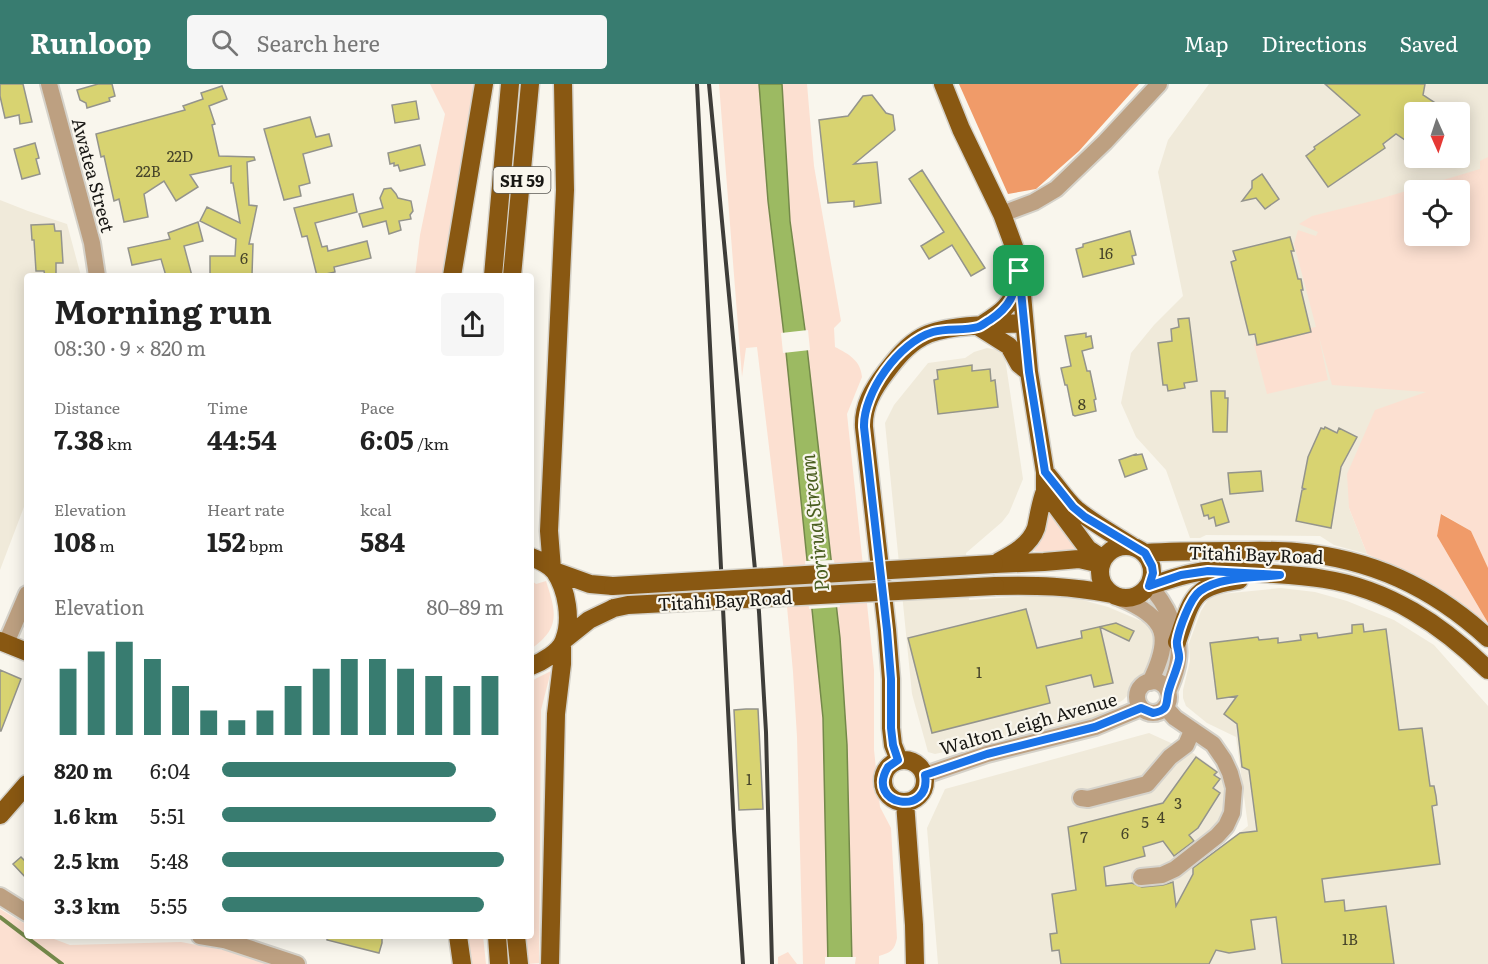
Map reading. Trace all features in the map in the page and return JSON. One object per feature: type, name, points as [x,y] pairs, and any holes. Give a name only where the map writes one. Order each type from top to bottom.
[{"type":"main road","points":[[452,273],[484,84]]},
{"type":"main road","name":"SH 59","points":[[493,273],[510,84]]},
{"type":"main road","name":"SH 59","points":[[512,273],[530,84]]},
{"type":"main road","points":[[550,964],[556,714],[567,606],[553,570],[549,531],[565,190],[563,84]]},
{"type":"main road","points":[[943,84],[960,129],[1002,214],[1016,252],[1029,372],[1045,472],[1045,491],[1039,507],[1035,530],[1030,540],[1016,552],[994,564]]},
{"type":"main road","points":[[979,327],[1008,306],[1015,290],[1019,271]]},
{"type":"main road","points":[[898,760],[891,728],[891,679],[887,630],[864,414],[877,383],[902,352],[932,332],[1024,323]]},
{"type":"main road","points":[[979,327],[1009,346],[1018,364],[1029,372]]},
{"type":"main road","points":[[1045,472],[1073,507],[1138,550],[1152,566],[1153,573],[1149,586],[1136,597],[1116,596],[1102,584],[1100,570],[1102,561],[1116,548],[1138,550]]},
{"type":"main road","points":[[1045,491],[1088,549],[1102,561]]},
{"type":"main road","name":"Titahi Bay Road","points":[[1138,550],[1293,552],[1329,556],[1363,564],[1429,593],[1455,610],[1488,638]]},
{"type":"main road","name":"Titahi Bay Road","points":[[534,559],[553,570],[590,584],[613,585],[1079,559],[1102,561]]},
{"type":"main road","name":"Titahi Bay Road","points":[[1149,586],[1181,575],[1208,571],[1325,579],[1358,587],[1417,613],[1442,629],[1488,670]]},
{"type":"main road","points":[[1177,642],[1197,593],[1209,586],[1224,582],[1280,575]]},
{"type":"main road","name":"Titahi Bay Road","points":[[534,665],[544,660],[589,620],[628,604],[1052,585],[1078,587],[1116,596]]},
{"type":"main road","points":[[3,642],[24,651]]},
{"type":"main road","points":[[898,760],[912,761],[920,766],[925,775],[922,793],[914,800],[897,801],[885,790],[882,782],[888,767],[898,760]]},
{"type":"main road","points":[[0,815],[24,787]]},
{"type":"main road","points":[[905,802],[915,964]]},
{"type":"main road","points":[[458,939],[462,964]]},
{"type":"main road","points":[[497,939],[499,964]]},
{"type":"main road","points":[[516,939],[519,964]]},
{"type":"street","name":"Awatea Street","points":[[49,84],[92,243],[97,273]]},
{"type":"street","points":[[1002,214],[1034,202],[1056,189],[1105,142],[1159,84]]},
{"type":"street","points":[[1141,877],[1162,874],[1175,869],[1217,836],[1226,826],[1232,813],[1234,788],[1230,773],[1213,744],[1175,718],[1166,700],[1162,685],[1150,682],[1142,686],[1137,695],[1141,708],[1153,713],[1166,700],[1179,658],[1168,611],[1160,597],[1149,586]]},
{"type":"street","points":[[1116,596],[1142,607],[1154,617],[1160,627],[1163,638],[1162,653],[1150,682]]},
{"type":"street","points":[[3,642],[24,600]]},
{"type":"street","name":"Walton Leigh Avenue","points":[[925,775],[987,754],[1095,727],[1141,708]]},
{"type":"street","points":[[1081,798],[1088,799],[1147,784],[1170,757],[1186,745],[1192,731]]},
{"type":"street","points":[[0,896],[24,911]]},
{"type":"street","points":[[218,939],[297,964]]},
{"type":"shaded area","points":[[430,84],[476,84],[444,273],[415,273],[420,235],[445,114]]},
{"type":"shaded area","points":[[719,84],[759,84],[768,201],[786,352],[823,718],[828,964],[803,964],[797,737],[783,563],[757,347],[746,348],[742,377]]},
{"type":"shaded area","points":[[782,84],[807,84],[814,166],[841,321],[834,328],[835,347],[857,362],[862,377],[847,414],[874,670],[874,750],[880,807],[891,828],[897,938],[891,950],[879,956],[879,964],[852,964],[847,745],[840,638],[805,330],[790,221]]},
{"type":"shaded area","points":[[959,84],[1139,84],[1079,151],[1036,189],[1008,194]]},
{"type":"shaded area","points":[[1209,84],[1488,84],[1488,375],[1349,508],[1367,554],[1334,545],[1320,536],[1206,535],[1200,538],[1190,538],[1166,470],[1136,437],[1121,403],[1131,353],[1154,325],[1183,296],[1158,172],[1168,140]]},
{"type":"shaded area","points":[[1488,157],[1488,569],[1471,531],[1442,514],[1437,536],[1488,623],[1488,627],[1436,586],[1367,554],[1349,508],[1347,474],[1375,410],[1426,392],[1332,385],[1319,337],[1328,380],[1267,394],[1254,344],[1311,332],[1310,328],[1316,327],[1294,244],[1298,230],[1316,236],[1318,232],[1299,224],[1312,216],[1404,192],[1404,246],[1470,246],[1470,180],[1443,180],[1480,169],[1480,161]]},
{"type":"shaded area","points":[[0,200],[67,224],[80,273],[24,273],[24,507],[0,570]]},
{"type":"shaded area","points":[[987,348],[998,350],[1005,358],[1023,479],[1009,513],[1002,522],[966,553],[969,600],[1061,594],[1108,607],[1146,623],[1158,639],[1147,676],[1123,700],[1096,717],[935,754],[928,752],[912,694],[885,423],[894,405],[928,363],[965,358]]},
{"type":"shaded area","points":[[1047,505],[1076,550],[1055,553],[1034,551],[1044,529]]},
{"type":"shaded area","points":[[1441,514],[1471,531],[1488,568],[1488,623],[1437,536]]},
{"type":"shaded area","points":[[546,581],[554,619],[552,626],[534,647],[534,582],[536,584]]},
{"type":"shaded area","points":[[1281,588],[1315,592],[1347,601],[1394,620],[1434,645],[1488,706],[1488,964],[938,964],[927,828],[945,789],[1149,733],[1193,753],[1225,776],[1229,793],[1224,813],[1172,877],[1198,865],[1248,826],[1236,737],[1207,723],[1186,706],[1183,698],[1190,661],[1189,643],[1201,611],[1211,595]]},
{"type":"shaded area","points":[[551,671],[541,710],[539,963],[528,964],[526,939],[534,939],[534,680]]},
{"type":"shaded area","points":[[0,909],[24,923],[24,939],[54,939],[70,945],[181,942],[240,953],[271,964],[0,964]]},
{"type":"shaded area","points":[[466,939],[483,939],[486,964],[469,964]]},
{"type":"shaded area","points":[[788,952],[797,964],[778,964],[778,957]]},
{"type":"water","name":"Porirua Stream","points":[[759,84],[782,84],[790,221],[805,330],[840,638],[847,745],[852,964],[828,964],[823,718],[786,352],[768,201]]},
{"type":"pier","points":[[808,330],[810,350],[783,353],[781,333]]},
{"type":"pier","points":[[834,560],[840,607],[809,609],[805,561]]},
{"type":"pier","points":[[825,957],[856,957],[855,964],[825,964]]},
{"type":"building","points":[[0,84],[23,84],[32,122],[20,124],[19,115],[5,118]]},
{"type":"building","points":[[98,84],[112,84],[115,96],[109,98],[110,101],[87,108],[86,103],[80,100],[77,90]]},
{"type":"building","points":[[1325,84],[1425,84],[1423,95],[1434,102],[1404,102],[1404,139],[1396,134],[1383,144],[1385,148],[1328,187],[1306,156],[1315,149],[1314,147],[1360,115]]},
{"type":"building","points":[[222,86],[227,99],[209,106],[215,124],[212,125],[219,156],[254,157],[255,160],[247,162],[249,205],[257,206],[249,244],[253,244],[252,273],[210,273],[210,256],[235,256],[236,239],[200,221],[207,207],[240,223],[233,183],[231,183],[231,166],[190,175],[198,187],[176,201],[164,181],[144,194],[148,217],[124,222],[119,199],[114,201],[104,156],[101,157],[96,134],[185,110],[183,106],[203,99],[201,93]]},
{"type":"building","points":[[872,95],[886,113],[893,115],[895,130],[854,164],[877,162],[881,203],[854,207],[854,201],[828,203],[819,120],[848,116],[863,96]]},
{"type":"building","points":[[416,101],[419,119],[395,123],[392,105]]},
{"type":"building","points":[[310,117],[316,137],[329,134],[332,146],[303,154],[310,183],[299,186],[301,196],[284,200],[264,129]]},
{"type":"building","points":[[35,143],[40,174],[22,179],[14,149]]},
{"type":"building","points":[[420,145],[425,165],[400,171],[398,165],[390,164],[388,153]]},
{"type":"building","points":[[922,170],[985,268],[971,276],[952,245],[929,259],[921,246],[944,232],[909,179]]},
{"type":"building","points":[[1262,174],[1279,199],[1265,209],[1256,198],[1242,201],[1252,188],[1252,181]]},
{"type":"building","points":[[391,188],[398,198],[411,201],[413,211],[410,215],[411,219],[399,221],[401,230],[389,234],[386,221],[363,227],[359,214],[383,208],[380,198],[384,189]]},
{"type":"building","points":[[353,194],[357,212],[315,223],[322,247],[327,246],[328,251],[367,241],[371,258],[334,267],[335,272],[316,273],[307,236],[302,237],[294,208]]},
{"type":"building","points":[[198,222],[203,241],[184,246],[191,273],[165,273],[161,259],[132,265],[128,248],[170,239],[168,233]]},
{"type":"building","points":[[54,224],[55,231],[61,231],[63,263],[56,263],[56,273],[36,271],[31,225]]},
{"type":"building","points":[[1130,231],[1136,255],[1132,256],[1134,264],[1083,277],[1076,249],[1083,247],[1083,244]]},
{"type":"building","points":[[1290,237],[1294,251],[1291,251],[1298,279],[1301,279],[1303,290],[1301,290],[1311,332],[1257,345],[1255,334],[1249,335],[1231,262],[1236,260],[1233,251]]},
{"type":"building","points":[[1189,318],[1197,381],[1184,383],[1185,388],[1168,391],[1167,385],[1163,385],[1158,343],[1172,341],[1171,329],[1179,327],[1178,319]]},
{"type":"building","points":[[1086,333],[1086,337],[1091,336],[1093,348],[1082,351],[1087,371],[1090,371],[1096,411],[1075,416],[1061,368],[1071,366],[1065,336]]},
{"type":"building","points":[[972,365],[972,371],[990,369],[991,381],[995,380],[998,407],[938,414],[934,380],[938,379],[937,370]]},
{"type":"building","points":[[1211,391],[1225,391],[1225,398],[1228,398],[1227,432],[1213,432]]},
{"type":"building","points":[[1325,427],[1337,433],[1339,428],[1357,437],[1341,467],[1331,528],[1296,521],[1302,490],[1305,489],[1302,488],[1308,457],[1321,428]]},
{"type":"building","points":[[1142,454],[1147,469],[1125,477],[1119,460]]},
{"type":"building","points":[[1261,471],[1263,491],[1230,494],[1228,473]]},
{"type":"building","points":[[1222,499],[1229,522],[1216,526],[1214,517],[1209,519],[1208,515],[1204,516],[1201,505]]},
{"type":"building","points":[[1026,609],[1037,648],[1082,638],[1081,631],[1116,623],[1134,631],[1129,641],[1100,627],[1113,683],[1094,687],[1091,675],[1046,686],[1050,703],[932,733],[908,638]]},
{"type":"building","points":[[1363,624],[1364,632],[1386,629],[1399,730],[1422,728],[1430,786],[1434,786],[1436,796],[1437,805],[1432,806],[1440,864],[1322,879],[1325,902],[1344,900],[1345,911],[1386,906],[1394,964],[1282,964],[1276,917],[1251,920],[1255,949],[1229,953],[1216,950],[1209,964],[1061,964],[1059,950],[1052,951],[1050,934],[1057,933],[1052,894],[1076,890],[1068,827],[1163,803],[1196,757],[1217,772],[1214,775],[1220,779],[1213,788],[1220,793],[1198,828],[1189,835],[1194,841],[1174,856],[1163,841],[1143,847],[1145,856],[1104,867],[1106,886],[1132,883],[1142,887],[1173,882],[1176,906],[1193,874],[1193,868],[1240,833],[1257,831],[1249,770],[1242,767],[1237,724],[1224,714],[1237,696],[1217,699],[1210,643],[1258,637],[1259,640],[1278,638],[1278,643],[1301,640],[1300,635],[1317,633],[1318,638],[1352,633],[1352,625]]},
{"type":"building","points":[[0,670],[21,679],[1,731],[0,731]]},
{"type":"building","points":[[758,709],[763,809],[739,810],[734,710]]},
{"type":"building","points":[[21,857],[24,860],[24,876],[13,864]]},
{"type":"building","points":[[382,939],[382,943],[379,953],[327,940]]},
{"type":"waterway","points":[[0,917],[24,935]]},
{"type":"waterway","points":[[29,939],[62,964]]},
{"type":"railway","points":[[697,84],[734,830],[743,964]]},
{"type":"railway","points":[[709,84],[759,612],[766,732],[772,964]]},
{"type":"route","points":[[1019,271],[1040,451],[1045,472],[1073,507],[1085,517],[1145,553],[1153,573],[1149,586],[1181,575],[1208,571],[1280,575],[1224,582],[1209,586],[1197,593],[1177,642],[1179,658],[1168,692],[1168,702],[1162,710],[1149,713],[1141,708],[1095,727],[971,759],[925,775],[924,789],[918,797],[910,802],[897,801],[887,794],[882,782],[888,767],[898,760],[891,728],[891,679],[887,630],[864,414],[877,383],[902,352],[932,332],[979,327],[1005,310],[1015,290],[1019,271]]}]
